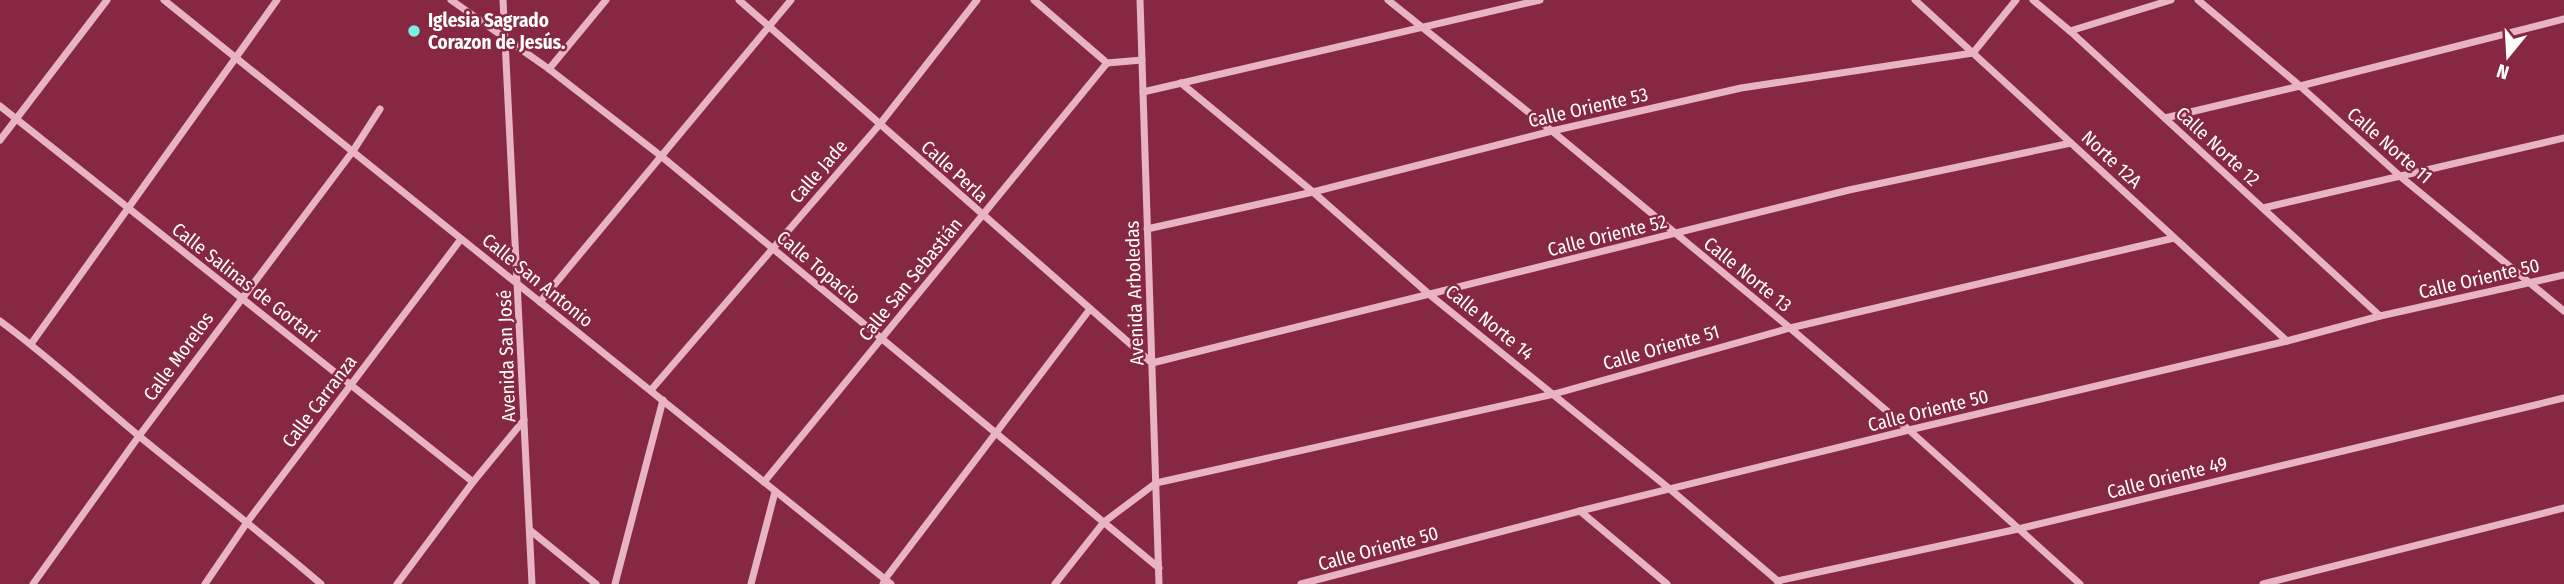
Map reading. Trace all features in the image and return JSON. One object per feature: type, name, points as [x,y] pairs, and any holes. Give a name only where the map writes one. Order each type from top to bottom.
[{"type":"street","points":[[0,140],[107,0]]},
{"type":"street","name":"Calle San Antonio","points":[[164,0],[886,582]]},
{"type":"street","points":[[31,344],[277,0]]},
{"type":"street","name":"Calle Topacio","points":[[451,0],[549,69],[661,156],[880,340],[1159,568]]},
{"type":"street","name":"Avenida San José","points":[[503,0],[532,584]]},
{"type":"street","points":[[549,69],[606,0]]},
{"type":"street","name":"Calle Perla","points":[[739,0],[1152,363]]},
{"type":"street","points":[[540,302],[792,0]]},
{"type":"street","name":"Calle Jade","points":[[651,390],[880,124],[977,0]]},
{"type":"street","points":[[1034,0],[1107,63],[1142,60]]},
{"type":"street","name":"Avenida Arboledas","points":[[1140,0],[1159,584]]},
{"type":"street","name":"Calle Norte 13","points":[[1388,0],[1552,131],[1790,328],[1909,430],[2080,584]]},
{"type":"street","points":[[1143,92],[1540,0]]},
{"type":"street","name":"Norte 12A","points":[[1915,0],[2287,341]]},
{"type":"street","points":[[1973,53],[2016,0]]},
{"type":"street","name":"Calle Norte 12","points":[[2033,0],[2380,316]]},
{"type":"street","points":[[2070,31],[2171,0]]},
{"type":"street","name":"Calle Norte 11","points":[[2198,0],[2300,86],[2401,177],[2564,311]]},
{"type":"street","points":[[2165,118],[2564,19]]},
{"type":"street","name":"Calle Oriente 53","points":[[1147,229],[1313,192],[1552,131],[1741,88],[1973,53]]},
{"type":"street","name":"Calle San Sebastián","points":[[764,482],[1107,63]]},
{"type":"street","name":"Calle Norte 14","points":[[1181,83],[1313,192],[1430,295],[1671,490],[1779,582]]},
{"type":"street","name":"Calle Salinas de Gortari","points":[[0,106],[473,482]]},
{"type":"street","name":"Calle Morelos","points":[[33,584],[241,297],[353,151],[380,109]]},
{"type":"street","points":[[2263,208],[2564,138]]},
{"type":"street","name":"Calle Oriente 52","points":[[1152,363],[1849,190],[2071,143]]},
{"type":"street","name":"Calle Oriente 51","points":[[1156,483],[1553,394],[1790,328],[2174,237]]},
{"type":"street","name":"Calle Carranza","points":[[205,584],[248,521],[461,239]]},
{"type":"street","name":"Calle Oriente 50","points":[[1301,584],[1323,582],[1580,511],[1909,430],[2287,341],[2380,316],[2564,275]]},
{"type":"street","points":[[886,582],[1090,309]]},
{"type":"street","points":[[0,321],[139,436],[248,521],[321,584]]},
{"type":"street","name":"Calle Oriente 49","points":[[1779,582],[2018,529],[2564,398]]},
{"type":"street","points":[[615,584],[663,400]]},
{"type":"street","points":[[397,584],[473,482],[524,420]]},
{"type":"street","points":[[1055,584],[1104,522],[1156,483]]},
{"type":"street","points":[[751,584],[775,492]]},
{"type":"street","points":[[2263,584],[2564,508]]},
{"type":"street","points":[[1580,511],[1667,584]]},
{"type":"street","points":[[531,531],[596,584]]},
{"type":"place","name":"Iglesia Sagrado Corazon de Jesús.","points":[[414,31]]}]
